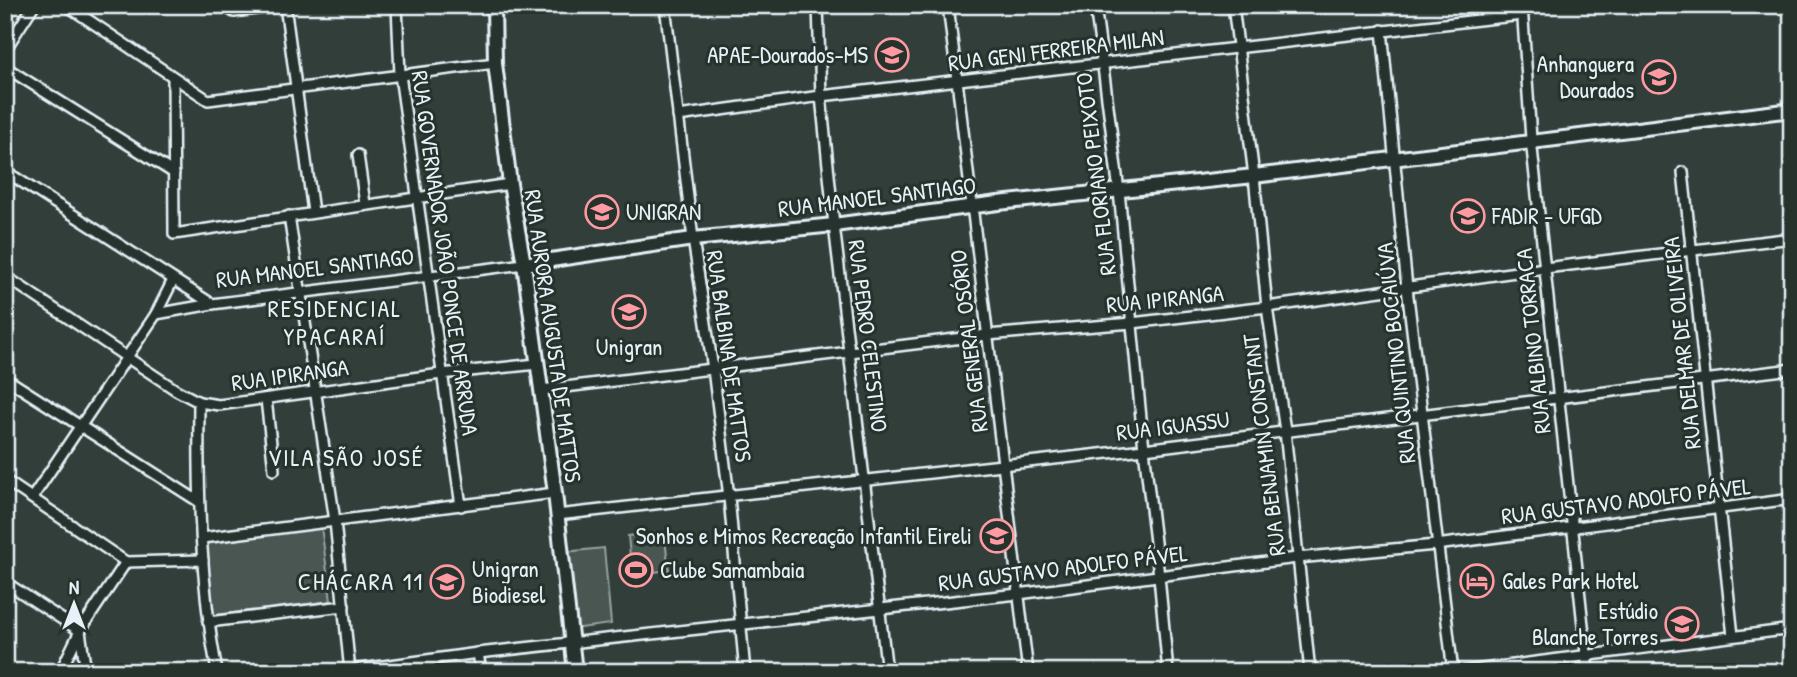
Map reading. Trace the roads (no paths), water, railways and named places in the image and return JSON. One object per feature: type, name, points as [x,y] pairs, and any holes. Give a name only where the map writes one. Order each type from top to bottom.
[{"type":"street","points":[[5,50],[34,5]]},
{"type":"street","points":[[66,5],[208,100],[495,64]]},
{"type":"street","points":[[223,5],[234,12],[286,5],[313,212]]},
{"type":"street","name":"RUA GOVERNADOR JOÃO PONCE DE ARRUDA","points":[[397,5],[400,75],[461,506]]},
{"type":"street","name":"RUA AURORA AUGUSTA DE MATTOS","points":[[494,5],[495,64],[558,515],[575,672]]},
{"type":"street","name":"RUA BALBINA DE MATTOS","points":[[665,5],[693,239],[729,497],[745,672]]},
{"type":"street","name":"RUA PEDRO CELESTINO","points":[[818,5],[821,96],[834,225],[887,672]]},
{"type":"street","name":"RUA GENERAL OSÓRIO","points":[[948,5],[1028,672]]},
{"type":"street","name":"RUA FLORIANO PEIXOTO","points":[[1095,5],[1119,191],[1168,672]]},
{"type":"street","name":"RUA BENJAMIN CONSTANT","points":[[1233,5],[1267,307],[1285,431],[1310,672]]},
{"type":"street","name":"RUA GENI FERREIRA MILAN","points":[[678,116],[821,96],[1382,30],[1522,10]]},
{"type":"street","name":"RUA ALBINO TORRACA","points":[[1522,10],[1531,141],[1588,672]]},
{"type":"street","name":"RUA QUINTINO BOCAIÚVA","points":[[1382,30],[1407,288],[1452,672]]},
{"type":"street","points":[[5,67],[174,173]]},
{"type":"street","points":[[173,78],[174,234],[510,184]]},
{"type":"street","name":"RUA MANOEL SANTIAGO","points":[[5,171],[212,303],[524,264],[693,239],[1254,176],[1792,110]]},
{"type":"street","points":[[358,155],[365,204]]},
{"type":"street","name":"RUA DELMAR DE OLIVEIRA","points":[[1683,172],[1732,636]]},
{"type":"street","points":[[289,216],[335,521],[344,606],[346,671]]},
{"type":"street","name":"RUA IPIRANGA","points":[[541,390],[987,335],[1132,323],[1267,307],[1545,268],[1792,238]]},
{"type":"street","name":"RUA IPIRANGA","points":[[5,276],[176,390],[199,402],[219,405],[316,390],[537,364]]},
{"type":"street","points":[[32,498],[156,313],[173,280]]},
{"type":"street","points":[[156,313],[212,303]]},
{"type":"street","name":"RUA IGUASSU","points":[[558,515],[1003,466],[1792,369]]},
{"type":"street","points":[[5,378],[198,501]]},
{"type":"street","points":[[266,399],[274,470]]},
{"type":"street","points":[[199,402],[198,501],[208,622],[217,672]]},
{"type":"street","points":[[5,480],[126,562],[203,560]]},
{"type":"street","points":[[202,538],[555,493]]},
{"type":"street","name":"RUA GUSTAVO ADOLFO PÁVEL","points":[[346,671],[478,653],[1018,594],[1297,558],[1436,545],[1792,499]]},
{"type":"street","points":[[60,672],[80,631],[126,562]]},
{"type":"street","points":[[5,582],[80,631],[86,672]]},
{"type":"street","points":[[208,622],[344,606]]},
{"type":"street","points":[[1459,672],[1792,629]]},
{"type":"street","points":[[478,653],[481,672]]},
{"type":"place","name":"APAE-Dourados-MS","points":[[892,55]]},
{"type":"place","name":"Anhanguera Dourados","points":[[1659,77]]},
{"type":"place","name":"UNIGRAN","points":[[602,212]]},
{"type":"place","name":"FADIR - UFGD","points":[[1468,216]]},
{"type":"place","name":"Unigran","points":[[629,312]]},
{"type":"place","name":"Sonhos e Mimos Recreação Infantil Eireli","points":[[997,536]]},
{"type":"place","name":"Clube Samambaia","points":[[636,570]]},
{"type":"place","name":"Gales Park Hotel","points":[[1477,581]]},
{"type":"place","name":"Unigran Biodiesel","points":[[447,582]]},
{"type":"place","name":"Estúdio Blanche Torres","points":[[1682,624]]},
{"type":"district","name":"RESIDENCIAL YPACARAÍ","points":[[335,323]]},
{"type":"district","name":"VILA SÃO JOSÉ","points":[[346,458]]},
{"type":"district","name":"CHÁCARA 11","points":[[361,582]]}]
